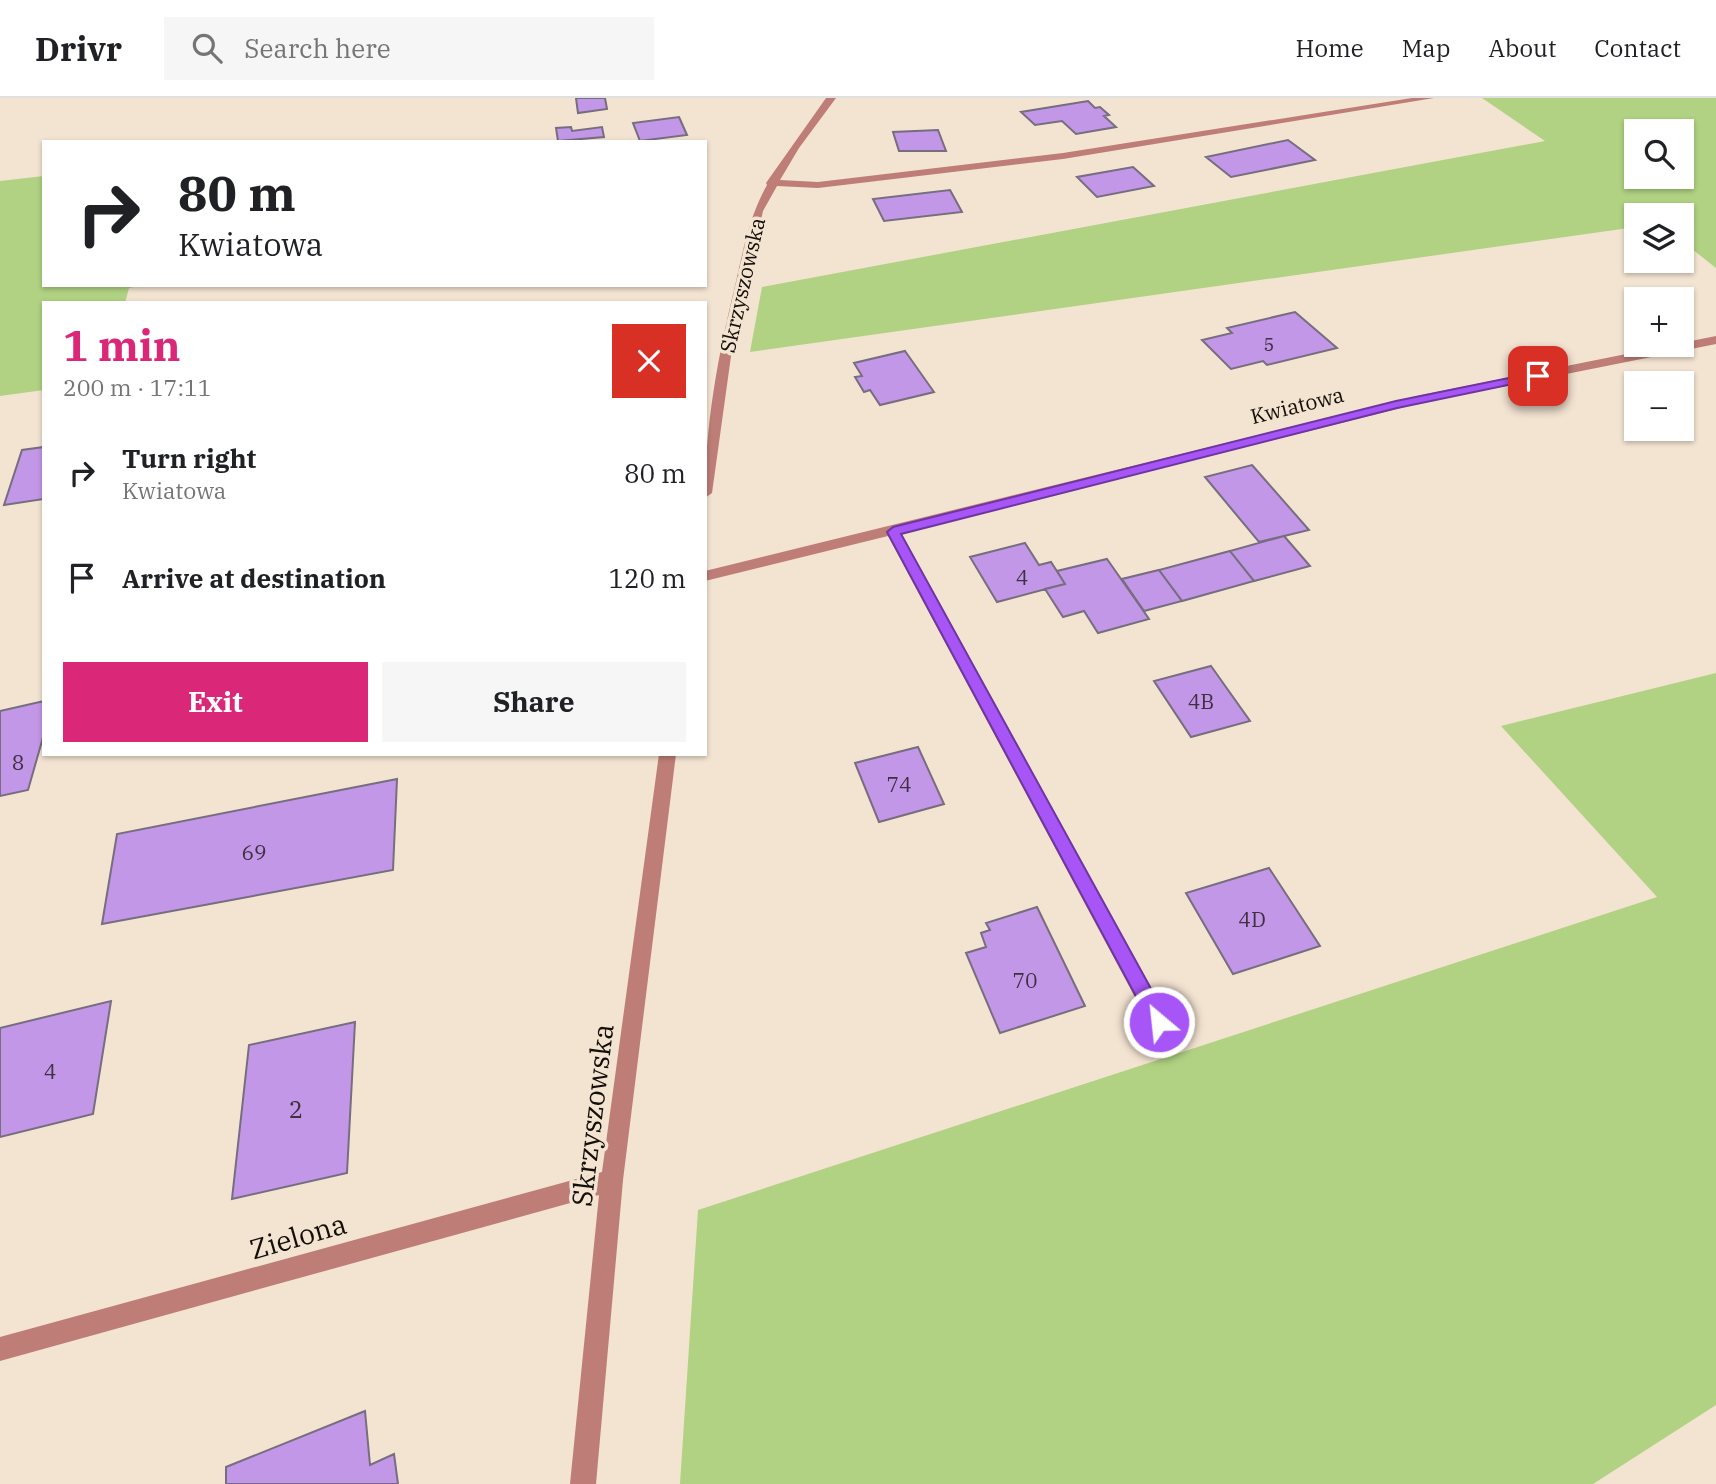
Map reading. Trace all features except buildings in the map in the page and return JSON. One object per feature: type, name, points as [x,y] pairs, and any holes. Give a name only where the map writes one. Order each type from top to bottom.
[{"type":"street","name":"Skrzyszowska","points":[[707,479],[726,349],[750,241],[771,183],[831,98]]},
{"type":"street","points":[[771,183],[818,185],[1063,156],[1429,98]]},
{"type":"street","name":"Kwiatowa","points":[[707,576],[893,532],[1421,399],[1716,340]]},
{"type":"street","points":[[893,532],[1159,1022]]},
{"type":"street","name":"Skrzyszowska","points":[[583,1484],[612,1180],[668,756]]},
{"type":"street","name":"Zielona","points":[[0,1349],[612,1180]]},
{"type":"green space","points":[[1482,98],[1716,98],[1716,268],[1694,251],[1694,203],[1624,203],[1624,229],[750,352],[762,287],[1545,141]]},
{"type":"green space","points":[[42,176],[42,287],[134,287],[129,288],[126,301],[42,301],[42,390],[0,396],[0,181]]},
{"type":"green space","points":[[1716,673],[1716,1405],[1593,1484],[680,1484],[698,1210],[1657,897],[1501,726]]},
{"type":"route","points":[[1159,1022],[893,532],[1396,405],[1538,376]]}]
